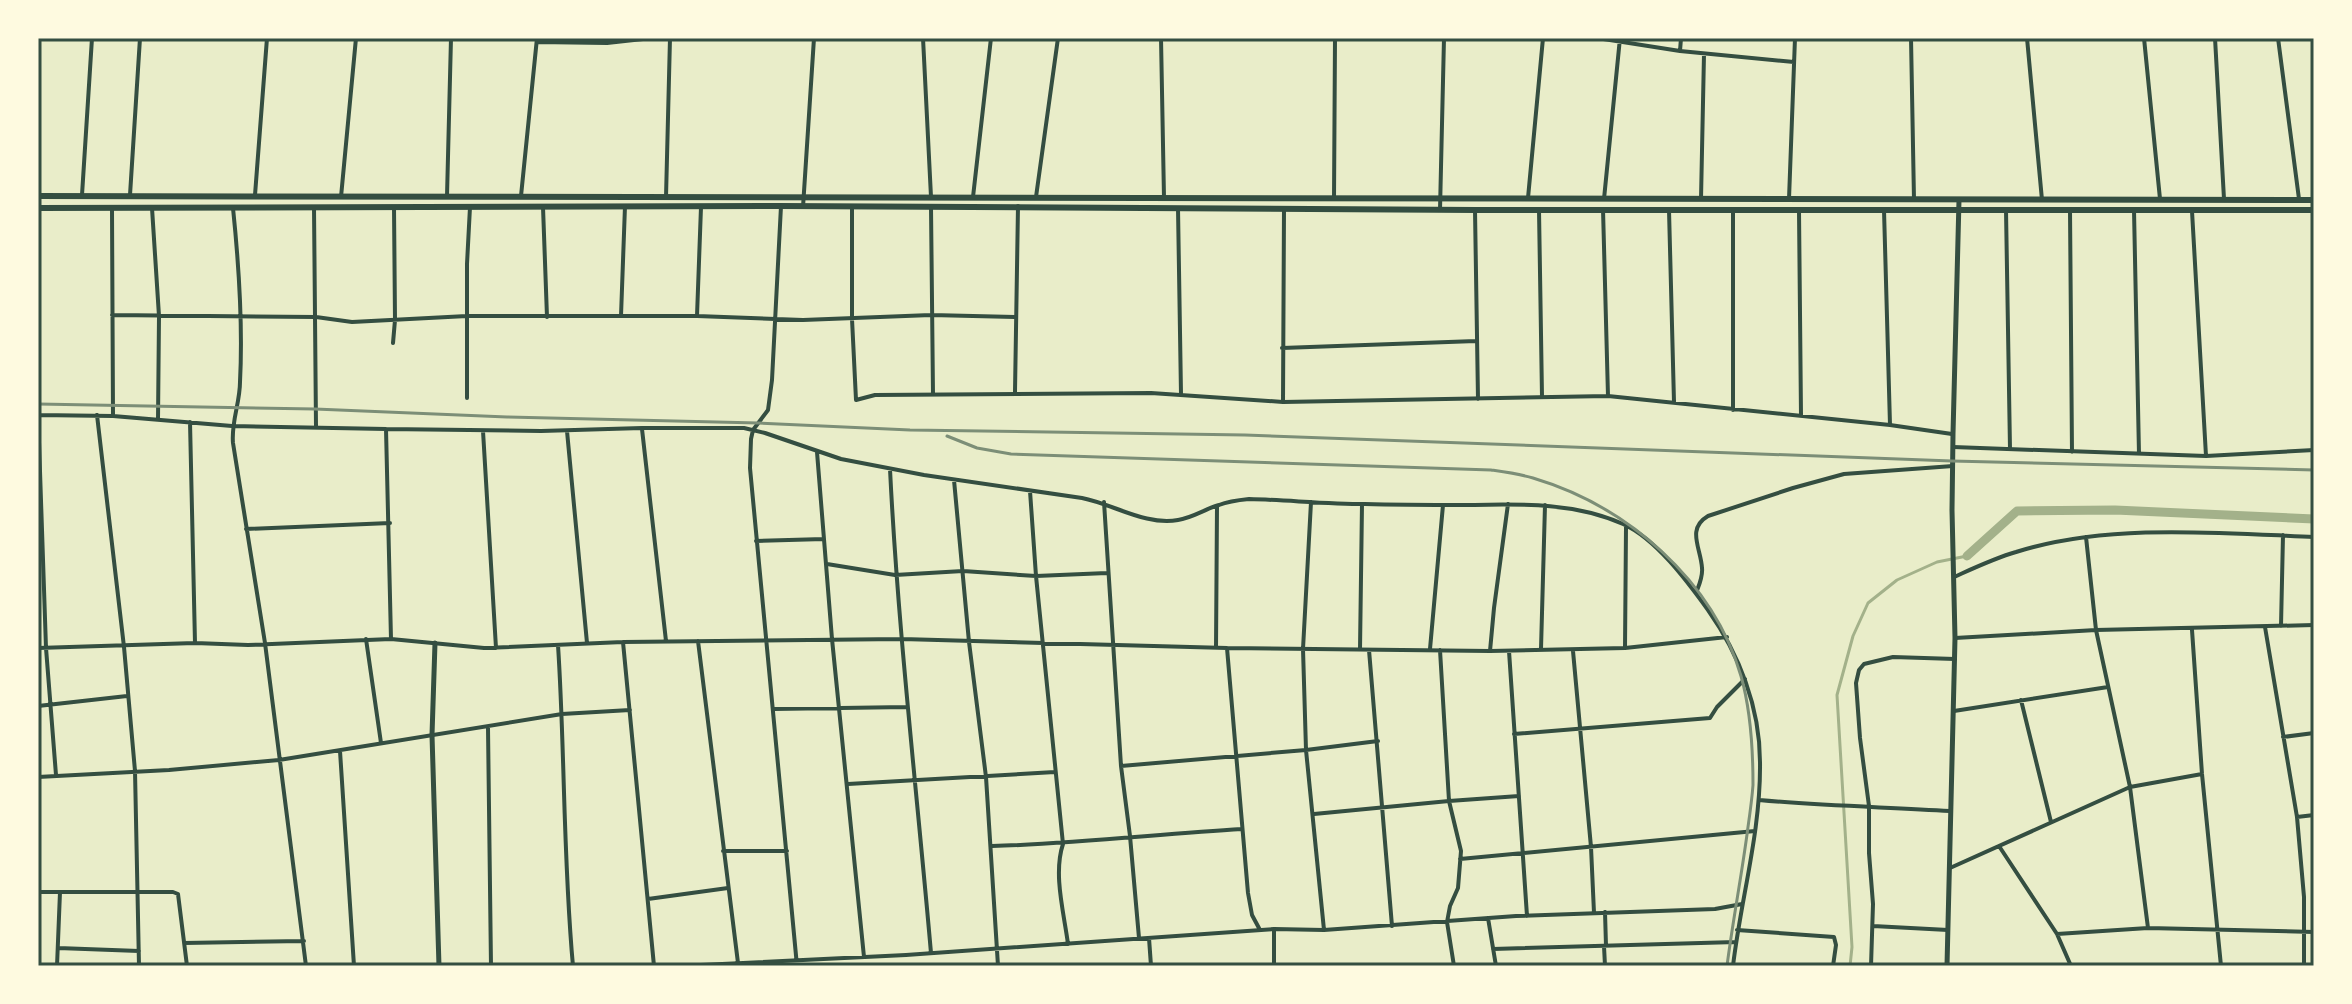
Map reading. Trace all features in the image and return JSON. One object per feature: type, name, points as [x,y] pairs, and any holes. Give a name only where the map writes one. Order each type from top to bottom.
[{"type":"highway","points":[[38,196],[2314,200]]},
{"type":"highway","points":[[64,207],[65,196]]},
{"type":"highway","points":[[587,197],[587,207]]},
{"type":"highway","points":[[1629,209],[1631,199]]},
{"type":"highway","points":[[38,208],[1018,206],[1440,210],[2314,210]]},
{"type":"street","points":[[82,196],[92,38]]},
{"type":"street","points":[[129,197],[140,38]]},
{"type":"street","points":[[255,196],[267,38]]},
{"type":"street","points":[[341,197],[356,38]]},
{"type":"street","points":[[447,197],[451,38]]},
{"type":"street","points":[[521,196],[537,40],[607,43],[652,38]]},
{"type":"street","points":[[666,197],[670,38]]},
{"type":"street","points":[[803,207],[814,38]]},
{"type":"street","points":[[923,38],[931,197]]},
{"type":"street","points":[[973,197],[991,38]]},
{"type":"street","points":[[1036,197],[1058,38]]},
{"type":"street","points":[[1161,38],[1164,198]]},
{"type":"street","points":[[1334,199],[1335,38]]},
{"type":"street","points":[[1440,210],[1444,38]]},
{"type":"street","points":[[1528,198],[1543,38]]},
{"type":"street","points":[[1597,38],[1704,54],[1794,62]]},
{"type":"street","points":[[1680,51],[1681,38]]},
{"type":"street","points":[[1789,199],[1795,38]]},
{"type":"street","points":[[1911,38],[1914,200]]},
{"type":"street","points":[[2027,38],[2042,200]]},
{"type":"street","points":[[2144,38],[2160,200]]},
{"type":"street","points":[[2215,38],[2224,199]]},
{"type":"street","points":[[2278,38],[2299,199]]},
{"type":"street","points":[[1604,199],[1620,40]]},
{"type":"street","points":[[1701,200],[1704,54]]},
{"type":"street","points":[[1947,966],[1955,659],[1953,434],[1959,200]]},
{"type":"street","points":[[621,316],[625,206]]},
{"type":"street","points":[[781,206],[768,410],[753,430],[750,468],[797,963]]},
{"type":"street","points":[[1015,392],[1018,206]]},
{"type":"street","points":[[112,207],[113,416]]},
{"type":"street","points":[[314,207],[316,426]]},
{"type":"street","points":[[393,343],[394,207]]},
{"type":"street","points":[[467,398],[470,207]]},
{"type":"street","points":[[543,207],[547,317]]},
{"type":"street","points":[[697,316],[701,207]]},
{"type":"street","points":[[852,207],[856,400],[875,395],[1015,392],[1181,394],[1283,402],[1608,396],[1953,434]]},
{"type":"street","points":[[931,207],[933,394]]},
{"type":"street","points":[[152,208],[159,316],[158,420]]},
{"type":"street","points":[[233,208],[240,316],[240,384],[232,426],[235,461],[265,643],[306,966]]},
{"type":"street","points":[[1178,208],[1181,394]]},
{"type":"street","points":[[1283,402],[1284,208]]},
{"type":"street","points":[[1603,209],[1608,396]]},
{"type":"street","points":[[1799,209],[1801,416]]},
{"type":"street","points":[[1475,210],[1478,399]]},
{"type":"street","points":[[1539,210],[1542,397]]},
{"type":"street","points":[[1669,210],[1674,402]]},
{"type":"street","points":[[1733,210],[1733,410]]},
{"type":"street","points":[[1884,210],[1890,425]]},
{"type":"street","points":[[2006,210],[2010,449]]},
{"type":"street","points":[[2070,210],[2072,452]]},
{"type":"street","points":[[2134,210],[2139,454]]},
{"type":"street","points":[[2192,210],[2206,456]]},
{"type":"street","points":[[112,315],[316,317],[352,322],[467,316],[776,319],[931,315],[1015,317]]},
{"type":"street","points":[[1282,348],[1476,341]]},
{"type":"street","points":[[56,775],[48,705],[38,414],[97,415],[232,426],[567,431],[712,427],[753,430],[841,459],[954,480],[1104,502],[1134,515],[1165,520],[1177,520],[1217,505],[1249,499],[1362,504],[1545,505],[1593,512],[1626,525],[1646,539],[1696,593],[1727,637],[1745,679],[1759,737],[1759,800],[1733,966]]},
{"type":"street","points":[[97,415],[135,771],[139,966]]},
{"type":"street","points":[[190,422],[195,643]]},
{"type":"street","points":[[642,428],[666,641]]},
{"type":"street","points":[[386,429],[391,639]]},
{"type":"street","points":[[483,430],[496,648]]},
{"type":"street","points":[[567,431],[587,643]]},
{"type":"street","points":[[1953,447],[2206,456],[2314,450]]},
{"type":"street","points":[[817,452],[864,957]]},
{"type":"street","points":[[1696,593],[1703,569],[1696,527],[1700,520],[1708,516],[1844,474],[1953,466]]},
{"type":"street","points":[[890,468],[895,575],[931,953]]},
{"type":"street","points":[[954,480],[969,642],[986,777],[998,966]]},
{"type":"street","points":[[1030,491],[1063,844],[1061,887],[1068,944]]},
{"type":"street","points":[[1104,502],[1111,644],[1139,938]]},
{"type":"street","points":[[1311,502],[1303,649],[1306,750],[1324,930]]},
{"type":"street","points":[[1360,650],[1362,504]]},
{"type":"street","points":[[1490,651],[1508,504]]},
{"type":"street","points":[[1216,648],[1217,505]]},
{"type":"street","points":[[1430,649],[1443,505]]},
{"type":"street","points":[[1541,649],[1545,505]]},
{"type":"street","points":[[246,529],[390,523]]},
{"type":"street","points":[[1625,648],[1626,525]]},
{"type":"street","points":[[1954,577],[2016,552],[2086,537],[2181,533],[2314,537]]},
{"type":"street","points":[[2281,626],[2283,535]]},
{"type":"street","points":[[2086,537],[2096,630],[2130,787],[2148,928]]},
{"type":"street","points":[[756,541],[824,539]]},
{"type":"street","points":[[826,564],[895,575],[963,571],[1036,576],[1107,573]]},
{"type":"street","points":[[1955,638],[2096,630],[2314,625]]},
{"type":"street","points":[[2265,627],[2297,817],[2304,897],[2304,966]]},
{"type":"street","points":[[2192,628],[2202,774],[2221,966]]},
{"type":"street","points":[[38,648],[366,639],[496,648],[666,641],[902,639],[1216,648],[1573,651],[1727,637]]},
{"type":"street","points":[[366,639],[381,743]]},
{"type":"street","points":[[698,641],[736,964]]},
{"type":"street","points":[[623,642],[654,966]]},
{"type":"street","points":[[435,643],[432,735],[439,966]]},
{"type":"street","points":[[558,645],[573,966]]},
{"type":"street","points":[[1227,648],[1248,893],[1252,915],[1260,930]]},
{"type":"street","points":[[1369,650],[1392,926]]},
{"type":"street","points":[[1440,650],[1449,801],[1458,835],[1460,859],[1458,888],[1447,922],[1454,966]]},
{"type":"street","points":[[1509,651],[1527,916]]},
{"type":"street","points":[[1573,651],[1594,913]]},
{"type":"street","points":[[1871,966],[1873,926],[1869,806],[1860,738],[1856,683],[1859,670],[1864,664],[1893,657],[1955,659]]},
{"type":"street","points":[[1514,734],[1710,718],[1745,679]]},
{"type":"street","points":[[1954,711],[2108,687]]},
{"type":"street","points":[[38,706],[127,696]]},
{"type":"street","points":[[2021,700],[2051,822]]},
{"type":"street","points":[[774,709],[907,707]]},
{"type":"street","points":[[38,777],[279,760],[562,714],[630,710]]},
{"type":"street","points":[[488,727],[491,966]]},
{"type":"street","points":[[2283,737],[2314,733]]},
{"type":"street","points":[[1121,766],[1378,741]]},
{"type":"street","points":[[340,751],[354,966]]},
{"type":"street","points":[[848,784],[1055,772]]},
{"type":"street","points":[[1950,868],[2130,787],[2202,774]]},
{"type":"street","points":[[1313,814],[1519,796]]},
{"type":"street","points":[[1759,800],[1833,807],[1861,805],[1950,811]]},
{"type":"street","points":[[2297,817],[2314,815]]},
{"type":"street","points":[[992,846],[1063,844],[1242,829]]},
{"type":"street","points":[[1460,859],[1755,831]]},
{"type":"street","points":[[1999,846],[2057,934],[2071,965],[2063,966]]},
{"type":"street","points":[[723,851],[787,851]]},
{"type":"street","points":[[648,899],[728,888]]},
{"type":"street","points":[[38,892],[178,894],[187,966]]},
{"type":"street","points":[[57,966],[60,892]]},
{"type":"street","points":[[2304,897],[2314,896]]},
{"type":"street","points":[[680,966],[797,963],[1274,929],[1324,930],[1488,918],[1715,909],[1742,904]]},
{"type":"street","points":[[1605,912],[1605,966]]},
{"type":"street","points":[[1488,918],[1496,966]]},
{"type":"street","points":[[1873,926],[1948,930]]},
{"type":"street","points":[[2057,934],[2148,928],[2314,932]]},
{"type":"street","points":[[1274,929],[1274,966]]},
{"type":"street","points":[[1737,930],[1834,937],[1833,966]]},
{"type":"street","points":[[1149,938],[1151,966]]},
{"type":"street","points":[[184,943],[304,941]]},
{"type":"street","points":[[1493,949],[1736,942]]},
{"type":"street","points":[[58,948],[139,951]]},
{"type":"street","points":[[906,955],[907,966]]},
{"type":"street","points":[[852,958],[853,966]]},
{"type":"waterway","points":[[1967,556],[2017,511],[2115,510],[2314,519]]},
{"type":"waterway","points":[[1850,966],[1852,947],[1837,695],[1853,636],[1868,603],[1897,580],[1937,562],[1967,556]]},
{"type":"railway","points":[[38,404],[315,409],[910,430],[1245,435],[1952,461],[2314,470]]},
{"type":"railway","points":[[947,436],[977,448],[1011,454],[1491,470],[1528,477],[1568,491],[1601,507],[1633,528],[1688,579],[1710,608],[1728,641],[1744,689],[1751,730],[1753,785],[1727,966]]}]
